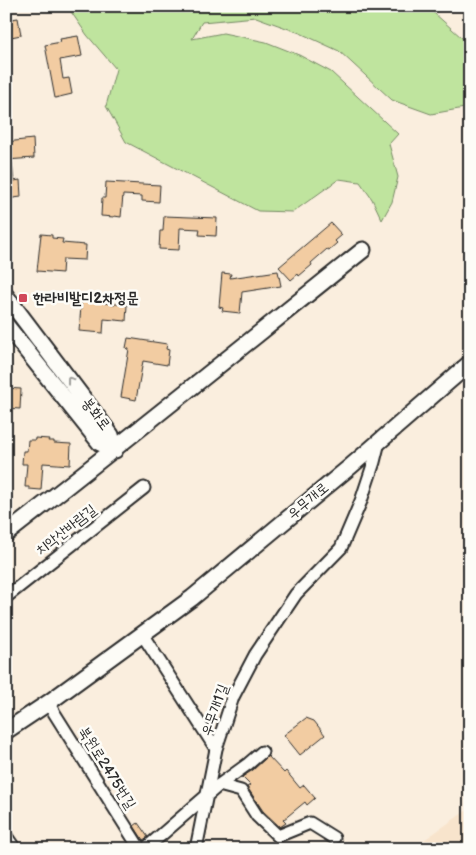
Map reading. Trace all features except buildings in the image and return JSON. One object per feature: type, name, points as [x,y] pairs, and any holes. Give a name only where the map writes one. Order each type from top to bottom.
[{"type":"street","points":[[6,534],[115,450],[363,250]]},
{"type":"street","name":"봉화로","points":[[6,296],[111,435],[115,450]]},
{"type":"street","name":"봉화로","points":[[6,325],[100,443],[115,450]]},
{"type":"street","name":"우무개로","points":[[6,731],[48,703],[192,598],[379,442],[470,363]]},
{"type":"street","name":"우무개1길","points":[[196,849],[216,749],[237,689],[255,655],[296,594],[341,548],[361,501],[379,442]]},
{"type":"street","name":"치악산바람길","points":[[6,597],[144,488]]},
{"type":"street","points":[[142,634],[216,749]]},
{"type":"street","name":"북원로2475번길","points":[[48,703],[140,849]]},
{"type":"street","points":[[145,849],[219,785],[262,752]]},
{"type":"street","points":[[219,785],[241,791],[257,816],[278,836],[310,823],[334,838]]},
{"type":"street","points":[[6,836],[15,849]]},
{"type":"shaded area","points":[[470,808],[470,849],[420,849],[417,845]]},
{"type":"green space","points":[[67,6],[421,6],[434,13],[470,45],[470,107],[431,114],[392,100],[339,51],[300,33],[256,17],[202,22],[192,39],[223,33],[266,42],[299,55],[331,72],[398,134],[389,144],[398,177],[392,202],[382,220],[372,199],[360,182],[339,179],[293,212],[258,211],[126,142],[106,106],[116,69],[87,35]]},
{"type":"place","name":"한라비발디2차정문","points":[[23,298]]}]
